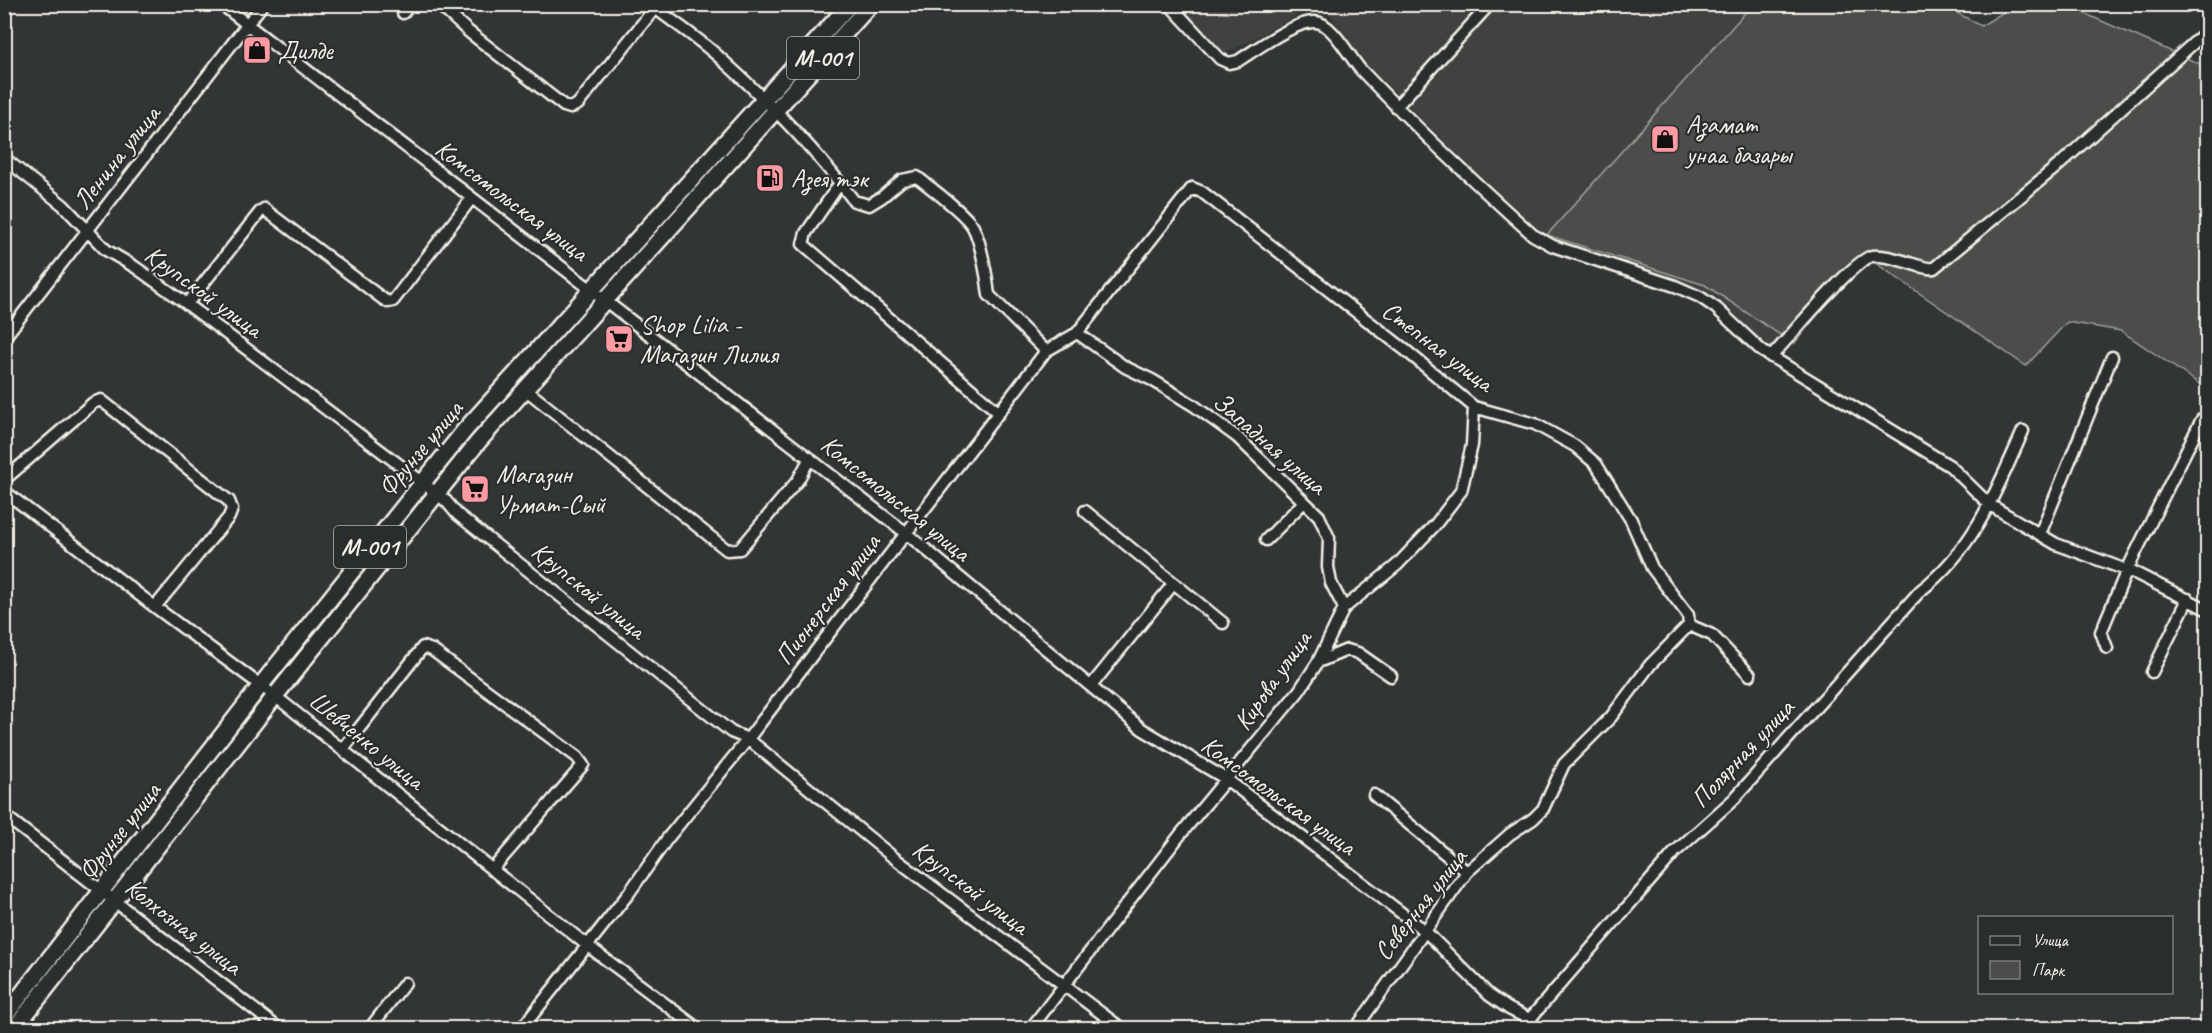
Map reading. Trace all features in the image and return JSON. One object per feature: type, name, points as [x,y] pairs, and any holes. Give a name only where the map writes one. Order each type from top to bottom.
[{"type":"main road","name":"M-001","points":[[763,100],[850,4]]},
{"type":"main road","name":"M-001","points":[[775,112],[871,4]]},
{"type":"main road","name":"Фрунзе улица","points":[[4,1017],[261,685],[465,430],[763,100]]},
{"type":"main road","name":"Фрунзе улица","points":[[15,1029],[436,493],[525,389],[775,112]]},
{"type":"street","name":"Комсомольская улица","points":[[221,4],[906,533],[1142,729],[1226,779],[1425,931],[1489,995],[1526,1024],[1538,1029]]},
{"type":"street","name":"Ленина улица","points":[[4,338],[263,4]]},
{"type":"street","points":[[438,4],[469,32],[564,106],[570,108],[578,104],[653,6],[718,56],[775,112],[854,201],[869,205],[902,180],[917,177],[944,198],[973,226],[987,278],[989,295],[1046,351]]},
{"type":"street","points":[[1169,4],[1220,58],[1229,63],[1238,61],[1283,33],[1304,24],[1316,22],[1325,25],[1354,63],[1396,106],[1533,235],[1553,246],[1676,286],[1700,297],[1716,308],[1762,351],[1950,466],[1990,505],[2056,544],[2127,570],[2208,610]]},
{"type":"street","points":[[1396,106],[1490,4]]},
{"type":"street","points":[[1772,357],[1863,260],[1871,256],[1890,257],[1924,268],[1934,268],[2060,164],[2208,30]]},
{"type":"street","name":"Крупской улица","points":[[4,158],[63,205],[106,250],[135,267],[187,304],[422,482],[457,514],[722,725],[731,732],[748,739],[893,857],[1121,1029]]},
{"type":"street","points":[[840,183],[806,233],[802,244],[999,413]]},
{"type":"street","name":"Пионерская улица","points":[[522,1029],[1046,351],[1077,333],[1184,195],[1192,188],[1202,192]]},
{"type":"street","name":"Степная улица","points":[[1202,192],[1404,349],[1474,407],[1535,424],[1575,447],[1596,464],[1631,520],[1652,568],[1688,615],[1689,625]]},
{"type":"street","points":[[187,304],[264,209],[383,300],[393,301],[472,198]]},
{"type":"street","name":"Западная улица","points":[[1077,333],[1125,367],[1152,380],[1193,405],[1237,437],[1319,516],[1329,538],[1328,567],[1331,583],[1344,608]]},
{"type":"street","points":[[2040,534],[2112,357]]},
{"type":"street","points":[[525,389],[727,550],[740,549],[798,480],[810,458]]},
{"type":"street","points":[[4,480],[93,403],[101,400],[229,501],[232,508],[229,517],[155,607]]},
{"type":"street","name":"Кирова улица","points":[[1031,1029],[1180,835],[1299,691],[1317,662],[1344,608],[1397,565],[1436,525],[1461,491],[1472,445],[1474,407]]},
{"type":"street","points":[[2107,648],[2101,632],[2127,570],[2202,419]]},
{"type":"street","name":"Полярная улица","points":[[1526,1024],[1675,852],[1734,799],[1920,591],[1935,579],[1970,539],[1990,505],[2023,431]]},
{"type":"street","name":"Шевченко улица","points":[[4,491],[261,685],[492,870],[697,1029]]},
{"type":"street","points":[[1266,540],[1304,502]]},
{"type":"street","points":[[1085,511],[1223,623]]},
{"type":"street","points":[[1091,686],[1174,583]]},
{"type":"street","points":[[2152,672],[2188,599]]},
{"type":"street","points":[[1689,625],[1712,634],[1750,675]]},
{"type":"street","name":"Северная улица","points":[[1356,1029],[1467,872],[1510,834],[1533,819],[1543,809],[1564,764],[1611,717],[1650,664],[1689,625]]},
{"type":"street","points":[[343,749],[423,647],[432,650],[577,757],[583,765],[492,870]]},
{"type":"street","points":[[1317,662],[1347,650],[1358,653],[1391,676]]},
{"type":"street","points":[[1374,795],[1467,872]]},
{"type":"street","name":"Колхозная улица","points":[[4,815],[278,1029]]},
{"type":"street","points":[[370,1029],[405,983]]},
{"type":"shaded area","points":[[1177,5],[1316,5],[1223,55]]},
{"type":"shaded area","name":"Азамат унаа базары","points":[[1323,5],[1921,5],[1933,186],[1769,348],[1715,295],[1531,227],[1367,65]]},
{"type":"green space","points":[[1752,5],[1943,5],[1981,26],[2015,5],[2065,5],[2207,67],[2207,389],[2121,331],[2067,322],[2026,366],[1865,256],[1794,344],[1705,285],[1547,235]]},
{"type":"place","name":"Дилде","points":[[257,50]]},
{"type":"place","name":"Азамат унаа базары","points":[[1665,139]]},
{"type":"place","name":"Азея тэк","points":[[770,178]]},
{"type":"place","name":"Shop Lilia - Магазин Лилия","points":[[619,339]]},
{"type":"place","name":"Магазин Урмат-Сый","points":[[475,489]]}]
